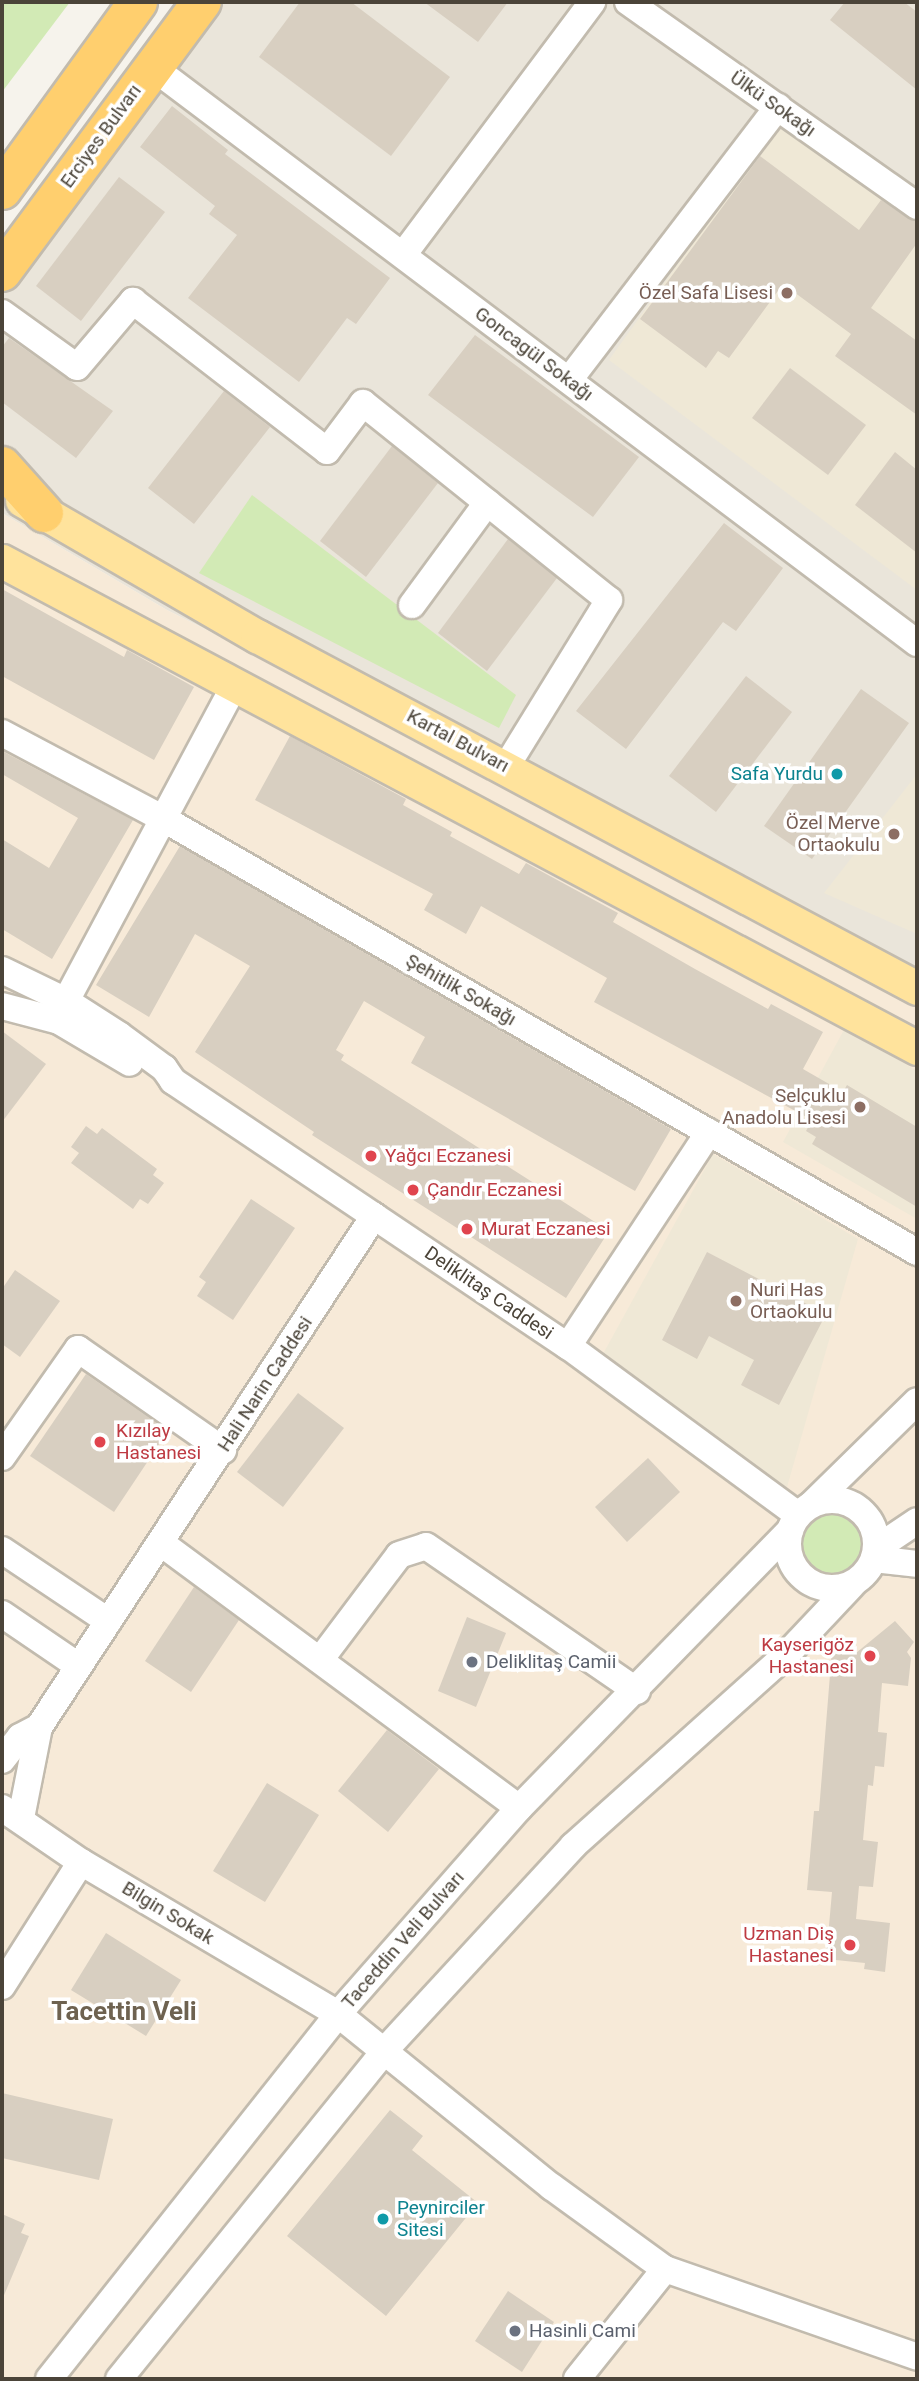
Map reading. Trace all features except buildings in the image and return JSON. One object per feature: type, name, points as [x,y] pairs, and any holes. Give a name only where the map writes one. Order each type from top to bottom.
[{"type":"highway","points":[[2,190],[138,2]]},
{"type":"highway","name":"Erciyes Bulvarı","points":[[2,272],[151,66],[202,2]]},
{"type":"highway","points":[[2,466],[44,513]]},
{"type":"main road","name":"Kartal Bulvarı","points":[[2,489],[257,636],[917,988]]},
{"type":"main road","points":[[2,561],[917,1048]]},
{"type":"street","points":[[403,255],[592,2]]},
{"type":"street","name":"Ülkü Sokağı","points":[[628,2],[917,206]]},
{"type":"street","name":"Goncagül Sokağı","points":[[151,66],[917,643]]},
{"type":"street","points":[[569,380],[778,107]]},
{"type":"street","points":[[2,313],[77,367],[132,301],[327,451],[363,403],[609,600],[506,767]]},
{"type":"street","points":[[412,605],[487,503]]},
{"type":"street","points":[[66,1001],[235,685]]},
{"type":"street","name":"Şehitlik Sokağı","points":[[2,733],[162,818],[917,1252]]},
{"type":"street","name":"Deliklitaş Caddesi","points":[[2,970],[66,1001],[164,1068],[173,1081],[568,1346],[800,1516]]},
{"type":"street","name":"Deliklitaş Caddesi","points":[[2,1006],[59,1021],[158,1080],[173,1081]]},
{"type":"street","points":[[568,1346],[709,1132]]},
{"type":"street","name":"Hali Narin Caddesi","points":[[12,1813],[39,1727],[77,1665],[223,1450],[374,1216]]},
{"type":"street","points":[[2,1457],[78,1349],[223,1450]]},
{"type":"street","name":"Taceddin Veli Bulvarı","points":[[48,2379],[338,2014],[519,1808],[637,1691],[800,1516],[917,1401]]},
{"type":"street","points":[[852,1585],[829,1589],[798,1573],[788,1553],[800,1516],[835,1500],[857,1507],[872,1525],[876,1553]]},
{"type":"street","points":[[119,2379],[385,2050],[573,1846],[788,1653],[852,1585],[876,1553],[917,1521]]},
{"type":"street","points":[[161,1543],[519,1808]]},
{"type":"street","points":[[320,1660],[399,1555],[426,1546],[637,1691]]},
{"type":"street","points":[[2,1550],[108,1621]]},
{"type":"street","points":[[876,1553],[917,1564]]},
{"type":"street","points":[[2,1615],[77,1665]]},
{"type":"street","name":"Hali Narin Caddesi","points":[[2,1760],[19,1737],[39,1727]]},
{"type":"street","name":"Bilgin Sokak","points":[[12,1813],[81,1862],[338,2014],[552,2187],[664,2269],[917,2357]]},
{"type":"street","points":[[2,1986],[81,1862]]},
{"type":"street","points":[[577,2379],[664,2269]]},
{"type":"shaded area","points":[[181,2],[917,2],[917,1007],[329,691],[167,610],[2,513],[2,244]]},
{"type":"shaded area","name":"Özel Safa Lisesi","points":[[779,123],[917,225],[917,590],[609,360]]},
{"type":"shaded area","points":[[2,513],[167,610],[329,691],[917,1007],[917,2379],[2,2379]]},
{"type":"shaded area","name":"Özel Merve Ortaokulu","points":[[917,774],[917,934],[824,893]]},
{"type":"shaded area","name":"Selçuklu Anadolu Lisesi","points":[[845,1028],[917,1071],[917,1219],[783,1142]]},
{"type":"shaded area","name":"Nuri Has Ortaokulu","points":[[713,1154],[858,1239],[787,1487],[598,1363]]},
{"type":"green space","points":[[2,2],[70,2],[2,92]]},
{"type":"green space","points":[[252,495],[516,695],[499,728],[199,573]]},
{"type":"green space","points":[[832,1514],[853,1523],[862,1544],[853,1565],[832,1574],[811,1565],[802,1544],[811,1523]]},
{"type":"place","name":"Özel Safa Lisesi","points":[[787,293]]},
{"type":"place","name":"Safa Yurdu","points":[[837,774]]},
{"type":"place","name":"Özel Merve Ortaokulu","points":[[894,834]]},
{"type":"place","name":"Selçuklu Anadolu Lisesi","points":[[860,1107]]},
{"type":"place","name":"Yağcı Eczanesi","points":[[371,1156]]},
{"type":"place","name":"Çandır Eczanesi","points":[[413,1190]]},
{"type":"place","name":"Murat Eczanesi","points":[[467,1229]]},
{"type":"place","name":"Nuri Has Ortaokulu","points":[[736,1301]]},
{"type":"place","name":"Kızılay Hastanesi","points":[[100,1442]]},
{"type":"place","name":"Kayserigöz Hastanesi","points":[[870,1656]]},
{"type":"place","name":"Deliklitaş Camii","points":[[472,1662]]},
{"type":"place","name":"Uzman Diş Hastanesi","points":[[850,1945]]},
{"type":"place","name":"Peynirciler Sitesi","points":[[383,2219]]},
{"type":"place","name":"Hasinli Cami","points":[[515,2331]]},
{"type":"district","name":"Tacettin Veli","points":[[124,2012]]}]
